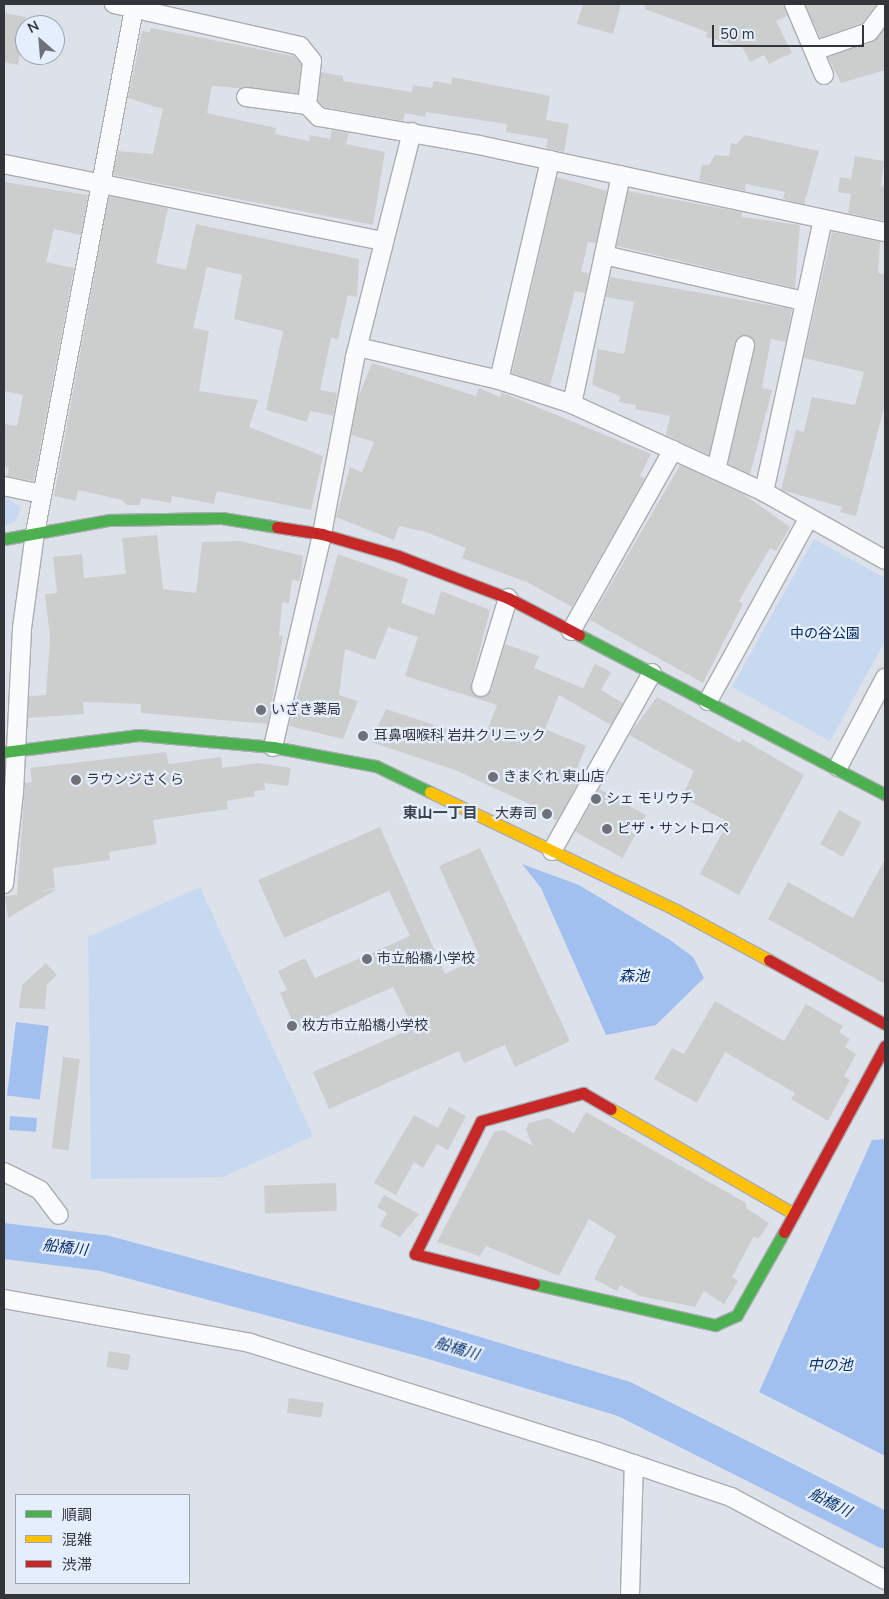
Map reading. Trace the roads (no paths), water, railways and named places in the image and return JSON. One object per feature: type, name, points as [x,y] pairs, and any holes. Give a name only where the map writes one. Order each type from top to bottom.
[{"type":"street","points":[[114,4],[135,6],[300,46],[312,61],[306,105]]},
{"type":"street","points":[[794,4],[824,75]]},
{"type":"street","points":[[4,884],[10,751],[22,628],[34,533],[135,6]]},
{"type":"street","points":[[814,51],[868,32],[885,11]]},
{"type":"street","points":[[246,97],[306,105],[319,116],[412,132],[550,160],[885,232]]},
{"type":"street","points":[[273,747],[322,534],[358,346],[412,132]]},
{"type":"street","points":[[499,380],[550,160]]},
{"type":"street","points":[[4,164],[101,182],[383,241]]},
{"type":"street","points":[[572,404],[621,175]]},
{"type":"street","points":[[764,492],[822,218]]},
{"type":"street","points":[[604,255],[804,301]]},
{"type":"street","points":[[716,470],[745,345]]},
{"type":"street","points":[[358,346],[499,380],[572,404],[764,492],[808,519],[885,560]]},
{"type":"street","points":[[571,630],[673,450]]},
{"type":"street","points":[[4,486],[42,494]]},
{"type":"street","points":[[4,539],[110,520],[222,518],[322,534],[398,556],[508,598],[838,767],[885,794]]},
{"type":"street","points":[[708,700],[808,519]]},
{"type":"street","points":[[480,687],[508,598]]},
{"type":"street","points":[[552,851],[652,673]]},
{"type":"street","points":[[838,767],[885,678]]},
{"type":"street","points":[[10,751],[139,735],[273,747],[376,766],[676,910],[885,1024]]},
{"type":"street","points":[[794,1214],[583,1093],[481,1121],[415,1254],[629,1308],[716,1324],[737,1315],[794,1214],[885,1046]]},
{"type":"street","points":[[4,1172],[40,1190],[59,1215]]},
{"type":"street","points":[[4,1299],[250,1343],[634,1464],[731,1497],[885,1580]]},
{"type":"street","points":[[630,1595],[634,1464]]},
{"type":"water","name":"森池","points":[[522,864],[579,885],[670,940],[693,957],[704,978],[656,1025],[606,1035],[541,888]]},
{"type":"water","points":[[16,1022],[49,1026],[40,1099],[7,1095]]},
{"type":"water","points":[[10,1116],[37,1118],[36,1132],[9,1130]]},
{"type":"water","name":"中の池","points":[[885,1139],[885,1456],[759,1392],[872,1140]]},
{"type":"waterway","name":"船橋川","points":[[4,1241],[103,1253],[424,1339],[624,1399],[885,1530]]},
{"type":"place","name":"いざき薬局","points":[[261,710]]},
{"type":"place","name":"耳鼻咽喉科 岩井クリニック","points":[[363,736]]},
{"type":"place","name":"きまぐれ 東山店","points":[[493,777]]},
{"type":"place","name":"ラウンジさくら","points":[[76,780]]},
{"type":"place","name":"シェ モリウチ","points":[[596,799]]},
{"type":"place","name":"大寿司","points":[[547,814]]},
{"type":"place","name":"ピザ・サントロペ","points":[[607,829]]},
{"type":"place","name":"市立船橋小学校","points":[[367,959]]},
{"type":"place","name":"枚方市立船橋小学校","points":[[292,1026]]},
{"type":"district","name":"東山一丁目","points":[[440,814]]},
{"type":"park label","name":"中の谷公園","points":[[825,634]]}]
